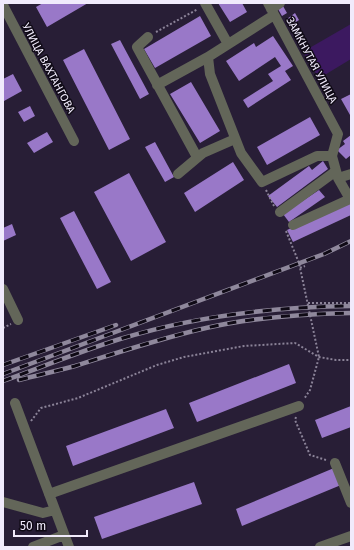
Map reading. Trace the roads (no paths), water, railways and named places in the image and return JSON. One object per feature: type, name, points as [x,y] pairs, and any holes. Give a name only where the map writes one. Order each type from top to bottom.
[{"type":"street","points":[[157,85],[208,57],[228,44],[280,3]]},
{"type":"street","points":[[206,4],[228,44]]},
{"type":"street","name":"УЛИЦА ВАХТАНГОВА","points":[[5,6],[74,141]]},
{"type":"street","name":"ЗАМКНУТАЯ УЛИЦА","points":[[271,9],[338,134],[332,156]]},
{"type":"street","points":[[148,37],[137,47],[197,157]]},
{"type":"street","points":[[208,57],[210,74],[241,154],[262,182],[317,156],[332,156],[337,174],[350,198],[289,227]]},
{"type":"street","points":[[178,174],[197,157],[236,139]]},
{"type":"street","points":[[277,210],[337,174],[351,174]]},
{"type":"street","points":[[3,289],[18,320]]},
{"type":"street","points":[[15,403],[69,547]]},
{"type":"street","points":[[49,494],[299,406]]},
{"type":"street","points":[[335,462],[351,503]]},
{"type":"street","points":[[3,502],[43,513],[55,510]]},
{"type":"street","points":[[33,547],[64,535]]},
{"type":"street","points":[[320,547],[351,536]]},
{"type":"railway","points":[[3,374],[324,254],[351,241]]},
{"type":"railway","points":[[3,381],[120,339],[177,324],[234,314],[293,308],[351,306]]},
{"type":"railway","points":[[19,380],[75,366],[173,336],[224,324],[278,317],[351,313]]},
{"type":"railway","points":[[3,365],[116,325]]}]
